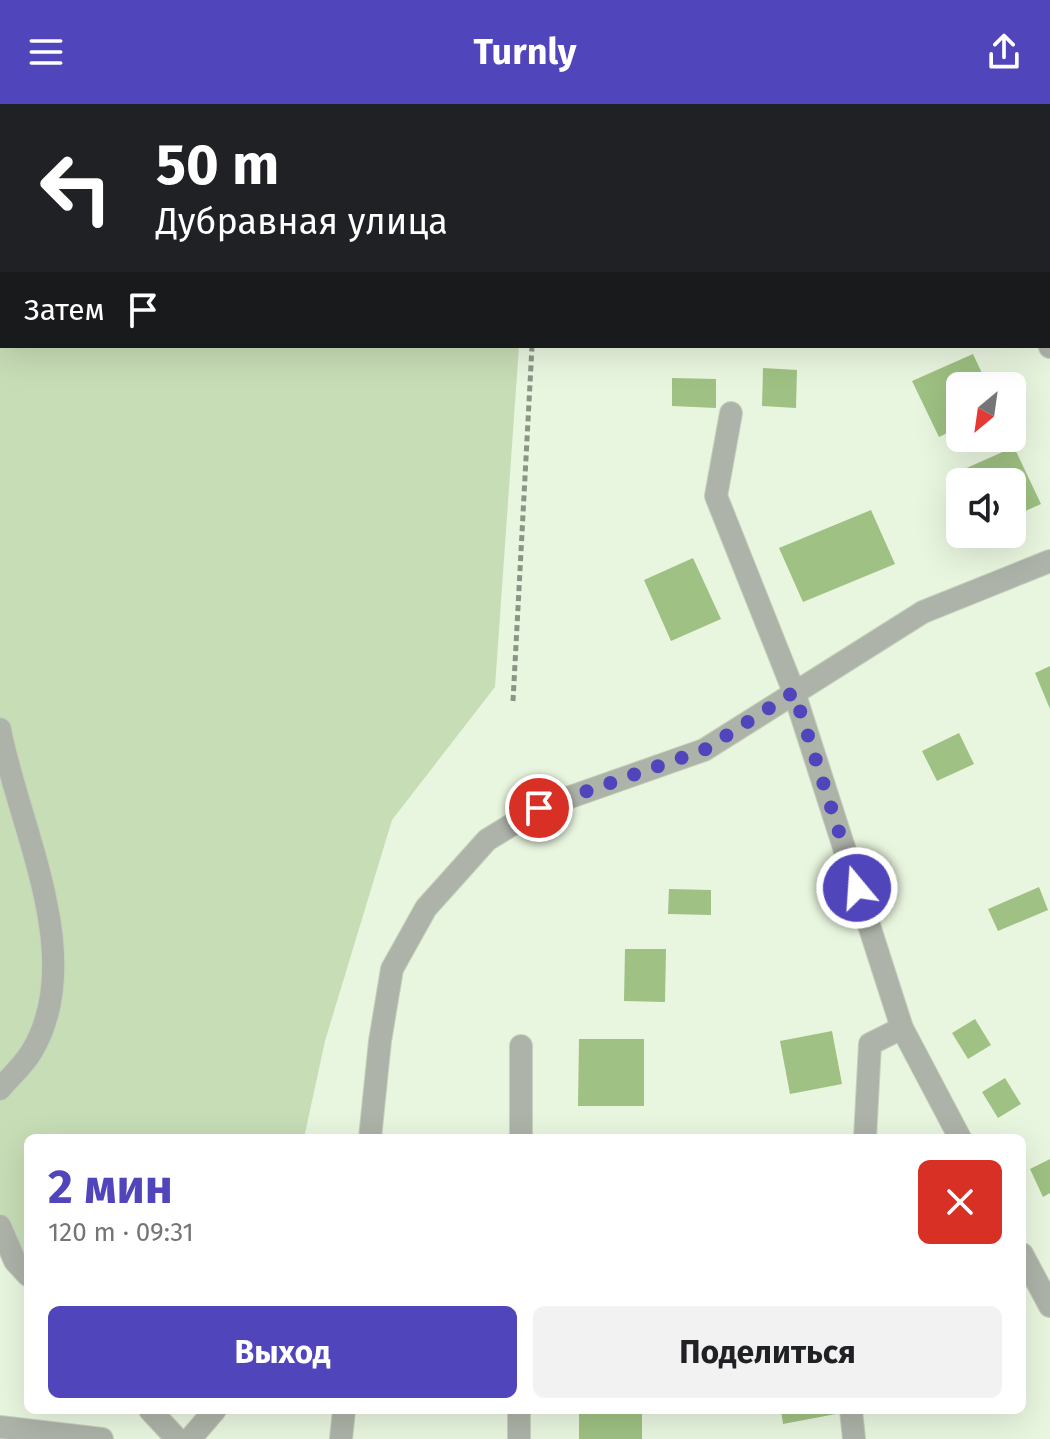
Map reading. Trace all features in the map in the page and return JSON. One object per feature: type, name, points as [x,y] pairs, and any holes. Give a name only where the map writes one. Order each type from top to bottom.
[{"type":"street","points":[[731,413],[716,496],[794,692],[902,1028],[958,1134]]},
{"type":"street","points":[[370,1134],[380,1041],[392,969],[426,908],[487,840],[539,808],[704,750],[923,612],[1050,561]]},
{"type":"street","points":[[0,729],[7,767],[39,868],[52,941],[51,1002],[32,1051],[0,1089]]},
{"type":"street","points":[[865,1134],[870,1044],[902,1028]]},
{"type":"street","points":[[521,1046],[521,1134]]},
{"type":"street","points":[[0,1226],[14,1262]]},
{"type":"street","points":[[1026,1261],[1050,1306]]},
{"type":"street","points":[[154,1414],[177,1439]]},
{"type":"street","points":[[190,1439],[212,1414]]},
{"type":"street","points":[[341,1439],[344,1414]]},
{"type":"street","points":[[519,1414],[519,1439]]},
{"type":"street","points":[[851,1414],[854,1439]]},
{"type":"street","points":[[0,1427],[102,1439]]},
{"type":"path","points":[[513,701],[511,678],[522,561],[532,348]]},
{"type":"green space","points":[[0,348],[519,348],[495,687],[392,820],[325,1041],[305,1134],[24,1134],[24,1258],[0,1242]]},
{"type":"building","points":[[973,354],[981,372],[946,372],[946,434],[939,437],[912,381]]},
{"type":"building","points":[[763,368],[797,370],[796,408],[762,406]]},
{"type":"building","points":[[672,378],[716,379],[716,408],[672,406]]},
{"type":"building","points":[[1003,452],[1016,452],[1024,468],[967,468]]},
{"type":"building","points":[[1026,472],[1041,504],[1026,511]]},
{"type":"building","points":[[871,510],[895,564],[803,602],[779,548]]},
{"type":"building","points":[[693,558],[721,619],[671,641],[644,580]]},
{"type":"building","points":[[1050,666],[1050,709],[1035,673]]},
{"type":"building","points":[[959,733],[974,764],[937,781],[922,751]]},
{"type":"building","points":[[1039,887],[1048,910],[998,931],[988,909]]},
{"type":"building","points":[[669,889],[711,890],[711,915],[668,914]]},
{"type":"building","points":[[625,949],[666,949],[665,1002],[624,1001]]},
{"type":"building","points":[[975,1019],[991,1045],[968,1059],[952,1033]]},
{"type":"building","points":[[832,1031],[842,1084],[790,1094],[780,1041]]},
{"type":"building","points":[[579,1039],[644,1039],[644,1106],[578,1106]]},
{"type":"building","points":[[1005,1078],[1021,1104],[998,1118],[982,1092]]},
{"type":"building","points":[[1050,1159],[1050,1193],[1043,1197],[1030,1169]]},
{"type":"building","points":[[579,1414],[642,1414],[642,1439],[579,1439]]},
{"type":"building","points":[[782,1414],[836,1414],[783,1424]]},
{"type":"route","points":[[539,808],[704,750],[794,692],[857,888]]}]
